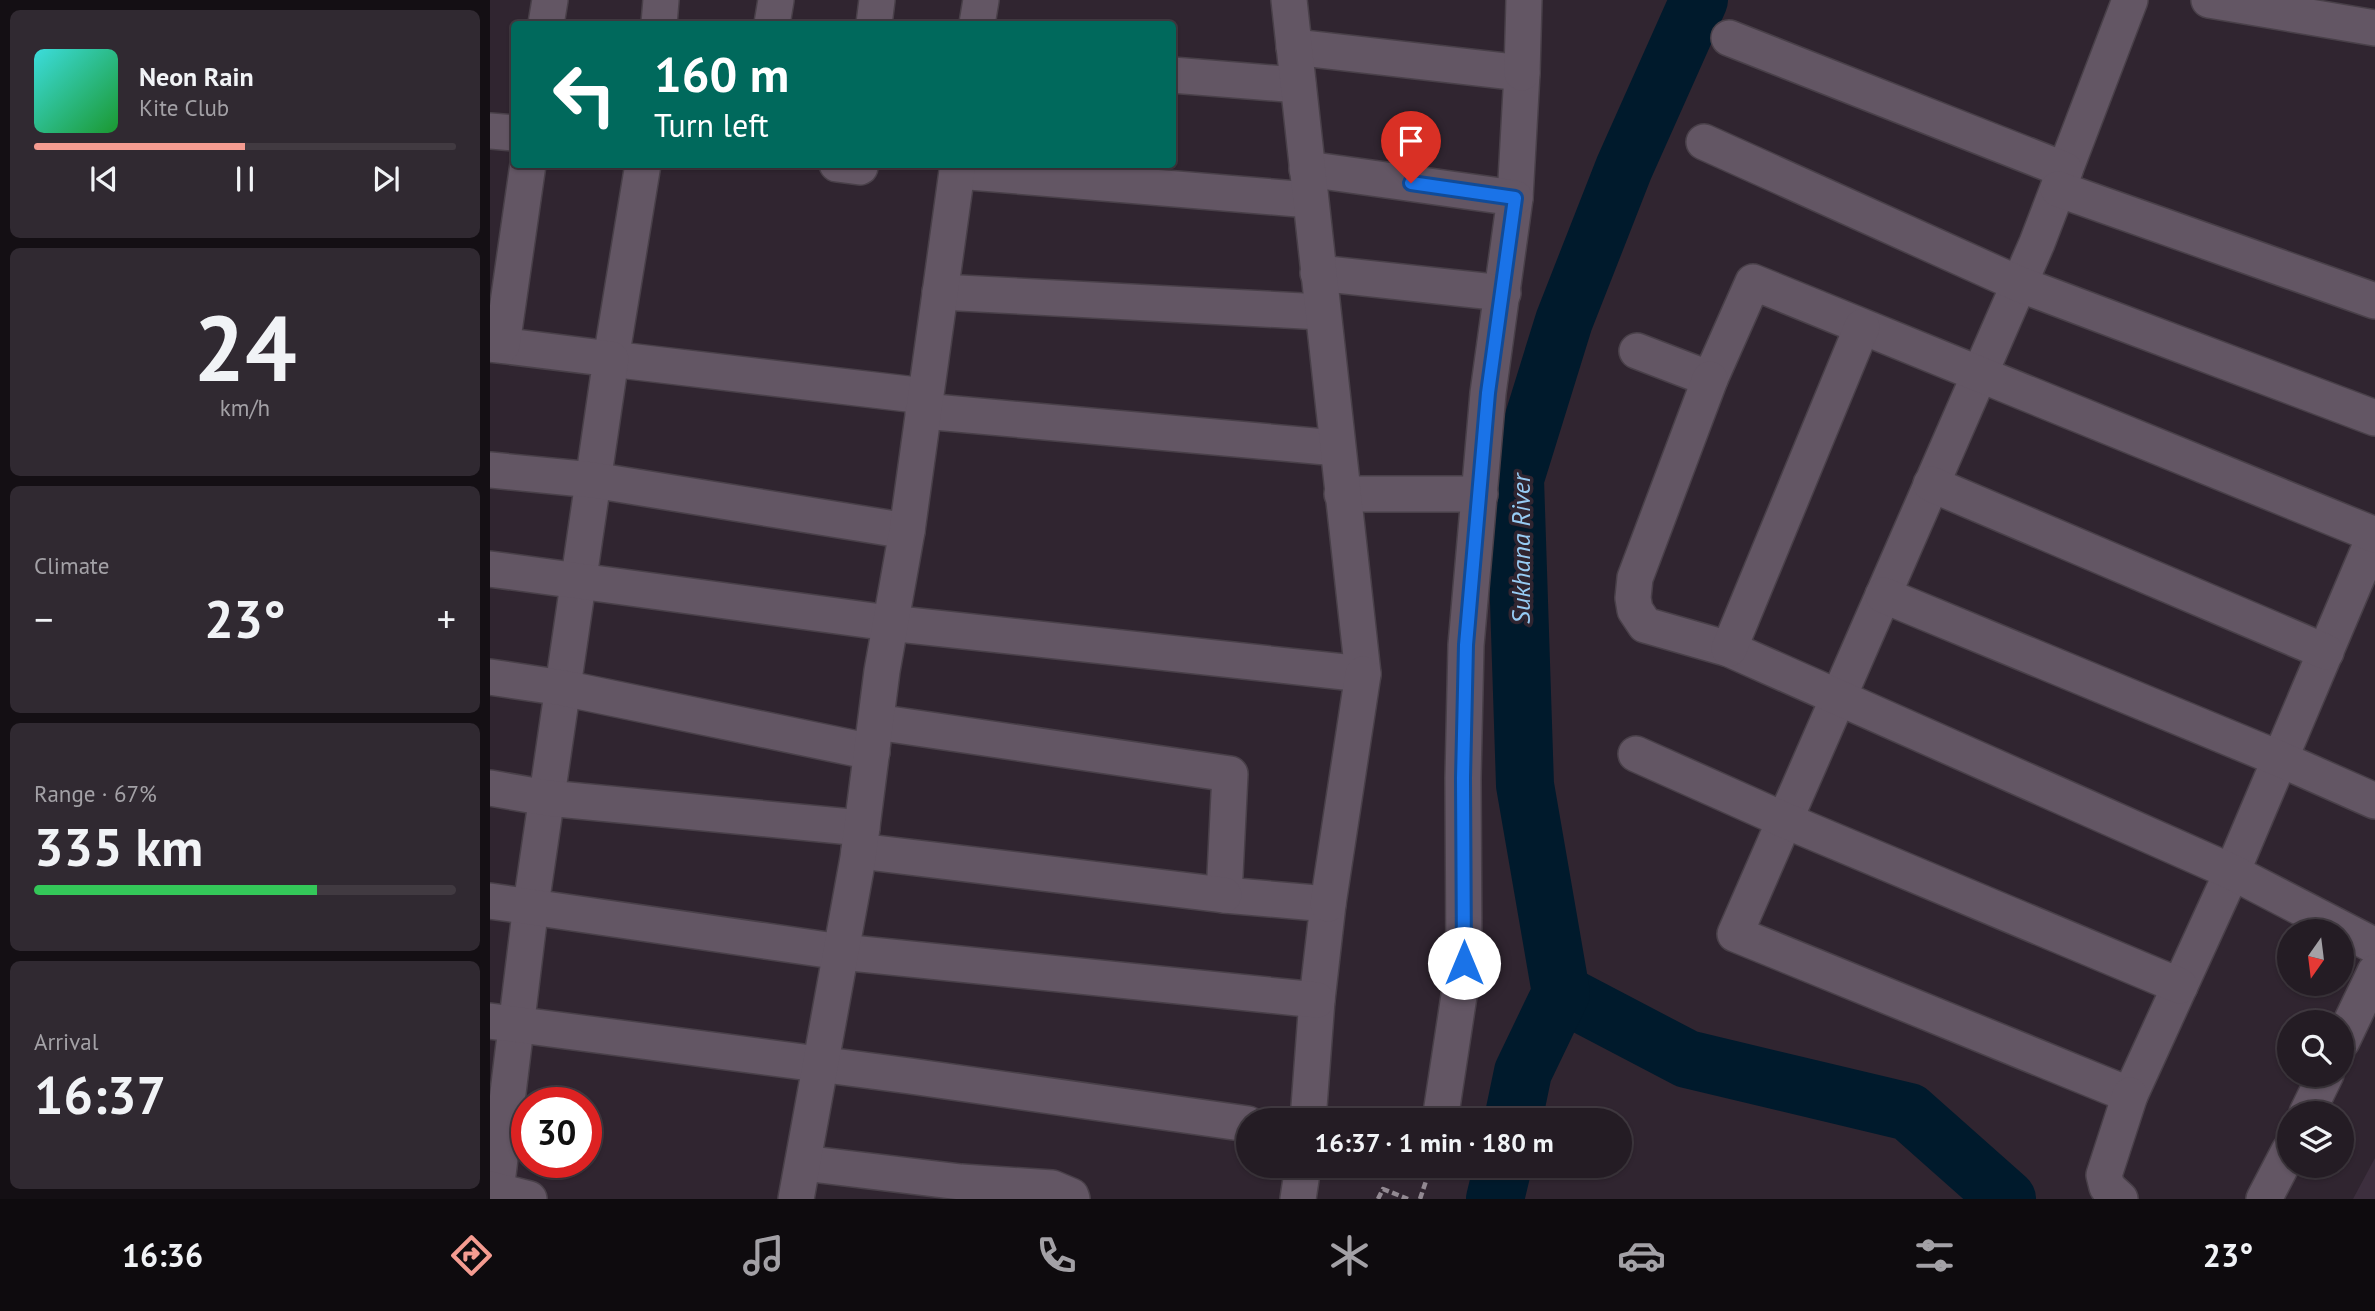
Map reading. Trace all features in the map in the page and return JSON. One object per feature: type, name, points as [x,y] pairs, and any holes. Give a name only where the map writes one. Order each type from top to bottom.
[{"type":"street","points":[[547,21],[550,0]]},
{"type":"street","points":[[659,21],[661,0]]},
{"type":"street","points":[[772,21],[776,0]]},
{"type":"street","points":[[874,21],[877,0]]},
{"type":"street","points":[[978,21],[981,0]]},
{"type":"street","points":[[1289,0],[1363,674],[1328,904],[1309,1108]]},
{"type":"street","points":[[1442,1108],[1464,963],[1463,778],[1466,645],[1488,393],[1515,198],[1524,0]]},
{"type":"street","points":[[2130,0],[2062,180],[2019,284],[1735,934],[2130,1096]]},
{"type":"street","points":[[2209,0],[2375,28]]},
{"type":"street","points":[[1730,38],[2062,180],[2375,301]]},
{"type":"street","points":[[1294,47],[1522,73]]},
{"type":"street","points":[[1176,75],[1298,85]]},
{"type":"street","points":[[490,131],[511,133]]},
{"type":"street","points":[[1703,142],[2019,284],[2375,418]]},
{"type":"street","points":[[527,168],[496,345],[924,404],[1337,448]]},
{"type":"street","points":[[502,1195],[503,1022],[531,905],[611,359],[642,168]]},
{"type":"street","points":[[796,1199],[861,839],[889,623],[907,531],[957,168],[1308,184],[1515,198]]},
{"type":"street","points":[[1318,273],[1503,293]]},
{"type":"street","points":[[2120,1199],[2107,1187],[2104,1175],[2130,1096],[2232,872],[2375,535],[1752,282],[1710,379],[1635,578],[1634,610],[1645,625],[1729,649],[2232,872],[2375,946]]},
{"type":"street","points":[[940,292],[1322,312]]},
{"type":"street","points":[[1729,649],[1862,327]]},
{"type":"street","points":[[1637,351],[1710,379]]},
{"type":"street","points":[[490,470],[593,480],[907,531]]},
{"type":"street","points":[[1931,484],[2326,653]]},
{"type":"street","points":[[1342,494],[1480,494]]},
{"type":"street","points":[[490,569],[889,623],[1363,674]]},
{"type":"street","points":[[1883,595],[2375,801]]},
{"type":"street","points":[[490,677],[874,737],[1230,774],[1224,895]]},
{"type":"street","points":[[1636,754],[1784,820],[2180,986]]},
{"type":"street","points":[[490,789],[861,839],[1224,895],[1328,904]]},
{"type":"street","points":[[490,901],[841,952],[1317,1000]]},
{"type":"street","points":[[2354,1016],[2375,972]]},
{"type":"street","points":[[503,1022],[1236,1122]]},
{"type":"street","points":[[803,1163],[961,1182],[1052,1188],[1071,1196],[1072,1199]]},
{"type":"street","points":[[2264,1199],[2277,1174]]},
{"type":"street","points":[[1298,1199],[1301,1178]]},
{"type":"path","points":[[1420,1199],[1427,1178]]},
{"type":"path","points":[[1378,1199],[1383,1189],[1408,1199]]},
{"type":"shaded area","points":[[2375,1158],[2375,1199],[2353,1199]]},
{"type":"waterway","name":"Sukhana River","points":[[1516,1108],[1523,1072],[1561,993],[1525,785],[1515,479],[1564,321],[1624,168],[1699,0]]},
{"type":"waterway","points":[[1561,993],[1687,1059],[1909,1112],[2007,1199]]},
{"type":"waterway","name":"Sukhana River","points":[[1495,1199],[1500,1178]]},
{"type":"route","points":[[1411,183],[1515,198],[1488,393],[1466,645],[1463,778],[1464,963]]}]
